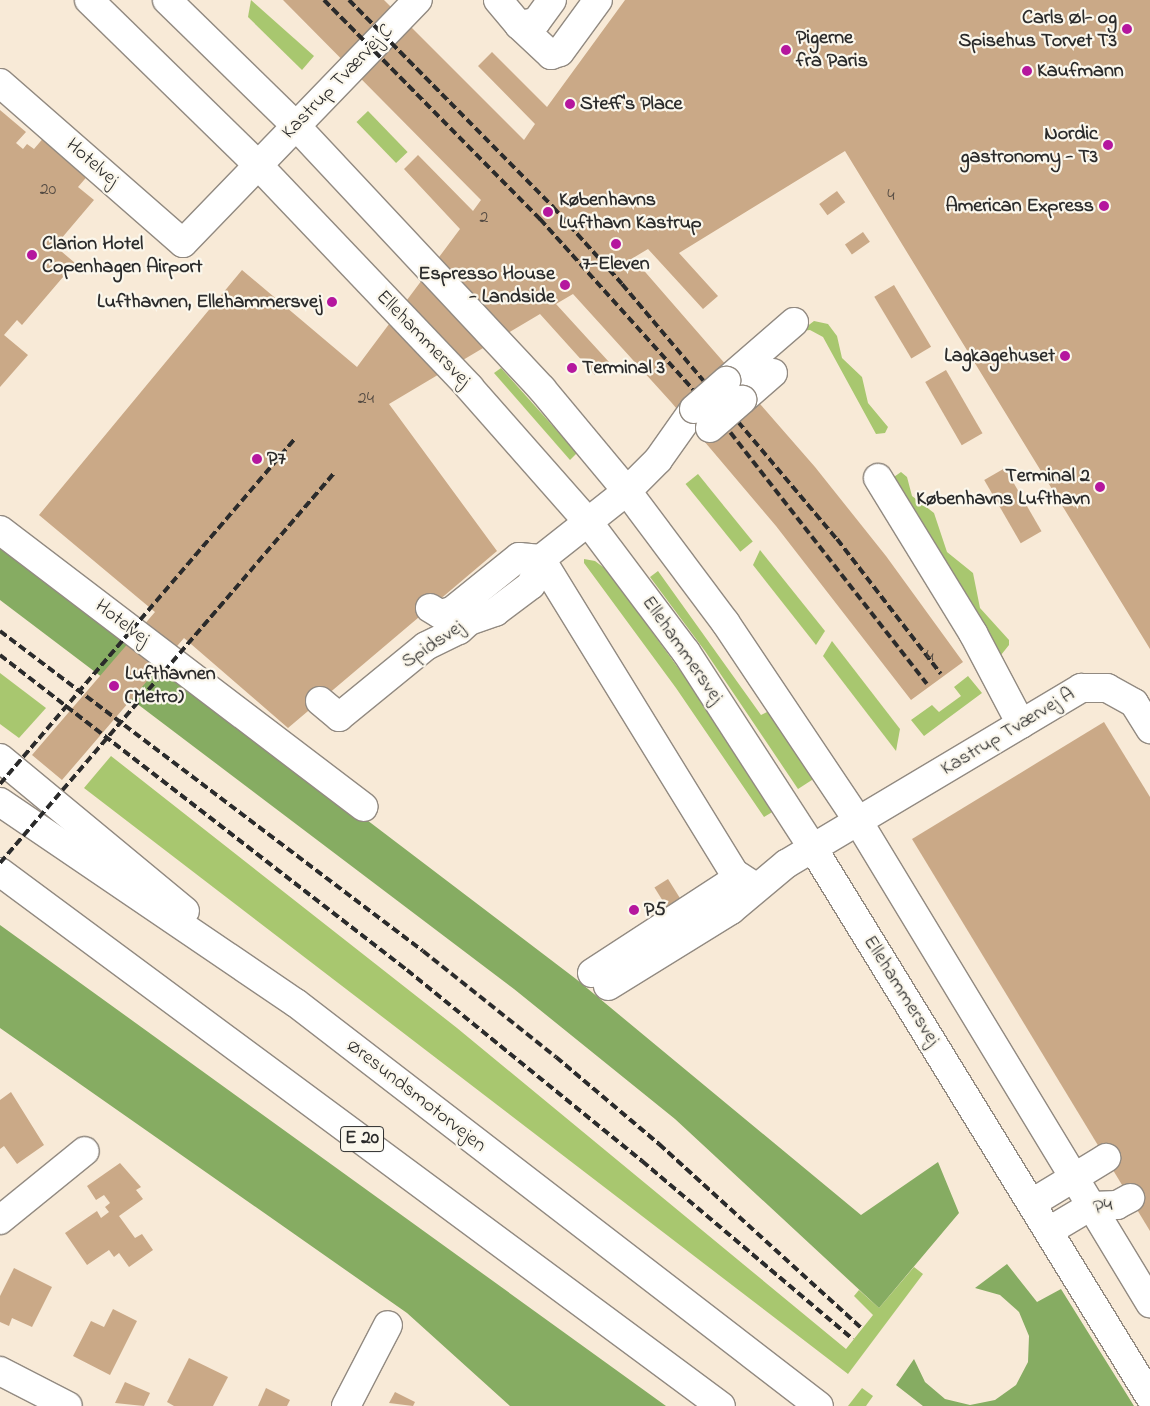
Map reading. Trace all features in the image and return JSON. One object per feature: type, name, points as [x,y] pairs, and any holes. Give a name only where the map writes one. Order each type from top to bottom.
[{"type":"main road","name":"Ellehammersvej","points":[[89,0],[258,164],[469,386],[589,523],[686,652],[814,850],[1050,1231],[1150,1397]]},
{"type":"main road","points":[[167,0],[296,126],[542,389],[627,491],[725,622],[858,821],[1150,1303]]},
{"type":"main road","name":"Kastrup Tværvej C","points":[[183,243],[418,0]]},
{"type":"main road","points":[[498,0],[519,25],[551,55],[560,52],[598,0]]},
{"type":"main road","points":[[519,25],[536,22],[552,0]]},
{"type":"main road","name":"Hotelvej","points":[[0,83],[183,243]]},
{"type":"main road","points":[[734,390],[794,322]]},
{"type":"main road","points":[[748,883],[541,559],[589,523],[627,491],[658,460],[688,414],[734,390],[773,373]]},
{"type":"main road","points":[[878,478],[973,633],[1021,724]]},
{"type":"main road","name":"Hotelvej","points":[[0,530],[363,807]]},
{"type":"main road","name":"Spidsvej","points":[[320,701],[339,717],[426,646],[459,630],[469,621],[495,612],[531,585],[541,559],[520,557],[452,611],[440,614],[430,608]]},
{"type":"main road","name":"Kastrup Tværvej A","points":[[600,979],[731,910],[748,883],[814,850],[858,821],[1081,688],[1107,688],[1134,703],[1150,729]]},
{"type":"main road","points":[[0,758],[296,1003]]},
{"type":"main road","name":"Øresundsmotorvejen","points":[[0,802],[296,1003],[819,1406]]},
{"type":"main road","name":"E 20","points":[[0,872],[721,1406]]},
{"type":"main road","points":[[0,1220],[85,1151]]},
{"type":"main road","name":"P4","points":[[1032,1203],[1106,1158]]},
{"type":"main road","name":"P4","points":[[1050,1231],[1092,1206],[1117,1205],[1130,1198]]},
{"type":"main road","points":[[346,1406],[388,1325]]},
{"type":"main road","points":[[0,1371],[68,1406]]},
{"type":"green space","points":[[251,0],[314,56],[302,70],[248,17]]},
{"type":"green space","points":[[368,111],[408,152],[396,163],[356,122]]},
{"type":"green space","points":[[814,321],[828,324],[837,336],[842,358],[862,377],[868,403],[888,427],[885,433],[876,434],[823,337],[810,330],[801,331]]},
{"type":"green space","points":[[501,368],[577,453],[570,460],[494,373]]},
{"type":"green space","points":[[901,472],[907,477],[912,496],[934,513],[947,552],[973,573],[980,608],[1009,640],[1009,645],[997,660],[891,479]]},
{"type":"green space","points":[[698,474],[753,542],[740,552],[686,484]]},
{"type":"green space","points":[[0,541],[576,979],[861,1215],[938,1162],[959,1213],[879,1308],[675,1119],[514,989],[0,600]]},
{"type":"green space","points":[[760,550],[825,631],[816,645],[753,565]]},
{"type":"green space","points":[[584,559],[595,561],[607,570],[687,680],[774,811],[764,817],[676,688],[584,563]]},
{"type":"green space","points":[[658,571],[761,715],[769,711],[815,778],[798,789],[705,651],[650,577]]},
{"type":"green space","points":[[832,641],[900,729],[896,751],[823,656]]},
{"type":"green space","points":[[0,673],[46,708],[19,738],[0,724]]},
{"type":"green space","points":[[968,676],[982,693],[924,736],[911,720],[932,705],[939,712],[961,696],[954,687]]},
{"type":"green space","points":[[111,756],[457,1028],[846,1349],[873,1315],[854,1296],[859,1290],[879,1308],[914,1267],[923,1274],[848,1374],[84,788]]},
{"type":"green space","points":[[0,925],[666,1406],[510,1406],[407,1313],[0,1028]]},
{"type":"green space","points":[[1007,1264],[1037,1302],[1061,1289],[1134,1406],[923,1406],[896,1385],[914,1359],[925,1382],[945,1399],[970,1405],[995,1400],[1016,1385],[1028,1362],[1029,1336],[1019,1312],[1000,1295],[975,1288]]},
{"type":"green space","points":[[862,1388],[873,1396],[866,1406],[848,1406]]},
{"type":"building","points":[[283,0],[384,0],[524,140],[535,124],[478,66],[492,52],[547,107],[625,0],[1150,0],[1150,649],[845,151],[679,253],[718,296],[703,309],[648,249],[633,258],[815,467],[886,556],[963,662],[911,700],[776,526],[671,402],[573,294],[556,304],[609,362],[595,375],[540,314],[389,404],[497,551],[288,728],[184,638],[62,780],[32,755],[155,612],[39,515],[242,270],[357,367],[460,229],[404,169],[418,155],[473,211],[481,200]]},
{"type":"building","name":"Clarion Hotel Copenhagen Airport","points":[[0,110],[26,132],[16,143],[23,149],[27,144],[34,149],[57,122],[102,159],[78,187],[94,200],[55,246],[75,263],[22,325],[17,320],[4,335],[28,355],[0,387]]},
{"type":"building","points":[[837,191],[845,202],[827,215],[819,204]]},
{"type":"building","points":[[863,232],[870,242],[852,254],[845,245]]},
{"type":"building","points":[[894,285],[931,347],[911,359],[874,297]]},
{"type":"building","points":[[946,370],[982,433],[962,445],[925,382]]},
{"type":"building","points":[[1005,468],[1042,531],[1021,543],[984,480]]},
{"type":"building","points":[[1104,722],[1150,797],[1150,1231],[912,839]]},
{"type":"building","points":[[668,879],[683,903],[669,911],[654,887]]},
{"type":"building","points":[[11,1092],[44,1145],[17,1164],[4,1146],[0,1149],[0,1100]]},
{"type":"building","points":[[120,1163],[141,1187],[136,1190],[143,1199],[119,1216],[135,1238],[142,1234],[153,1250],[129,1267],[119,1253],[114,1257],[109,1250],[87,1265],[65,1233],[97,1211],[101,1218],[109,1212],[105,1207],[110,1203],[104,1195],[96,1200],[87,1186]]},
{"type":"building","points":[[14,1268],[52,1287],[32,1327],[12,1318],[9,1326],[0,1322],[0,1296]]},
{"type":"building","points":[[113,1309],[137,1321],[110,1375],[73,1356],[91,1321],[104,1327]]},
{"type":"building","points":[[189,1358],[228,1377],[213,1406],[174,1406],[167,1402]]},
{"type":"building","points":[[125,1382],[150,1393],[144,1406],[115,1403]]},
{"type":"building","points":[[266,1388],[290,1400],[287,1406],[258,1406]]},
{"type":"building","points":[[395,1392],[415,1402],[413,1406],[389,1403]]},
{"type":"railway","points":[[324,0],[540,219],[723,423],[927,684]]},
{"type":"railway","points":[[349,0],[553,207],[622,284],[837,539],[941,674]]},
{"type":"railway","points":[[0,784],[295,439]]},
{"type":"railway","points":[[0,863],[335,472]]},
{"type":"railway","points":[[0,631],[423,951],[556,1057],[659,1144],[862,1329]]},
{"type":"railway","points":[[0,655],[407,970],[642,1161],[853,1339]]},
{"type":"place","name":"Carls Øl- og Spisehus Torvet T3","points":[[1127,29]]},
{"type":"place","name":"Pigerne fra Paris","points":[[786,50]]},
{"type":"place","name":"Kaufmann","points":[[1027,71]]},
{"type":"place","name":"Steff's Place","points":[[570,104]]},
{"type":"place","name":"Nordic gastronomy - T3","points":[[1108,145]]},
{"type":"place","name":"American Express","points":[[1104,206]]},
{"type":"place","name":"Københavns Lufthavn Kastrup","points":[[548,212]]},
{"type":"place","name":"7-Eleven","points":[[616,244]]},
{"type":"place","name":"Clarion Hotel Copenhagen Airport","points":[[32,255]]},
{"type":"place","name":"Espresso House - Landside","points":[[565,285]]},
{"type":"place","name":"Lufthavnen, Ellehammersvej","points":[[332,302]]},
{"type":"place","name":"Lagkagehuset","points":[[1065,356]]},
{"type":"place","name":"Terminal 3","points":[[572,368]]},
{"type":"place","name":"P7","points":[[257,459]]},
{"type":"place","name":"Terminal 2 Københavns Lufthavn","points":[[1100,487]]},
{"type":"place","name":"Lufthavnen (Metro)","points":[[114,686]]},
{"type":"place","name":"P5","points":[[634,910]]}]
